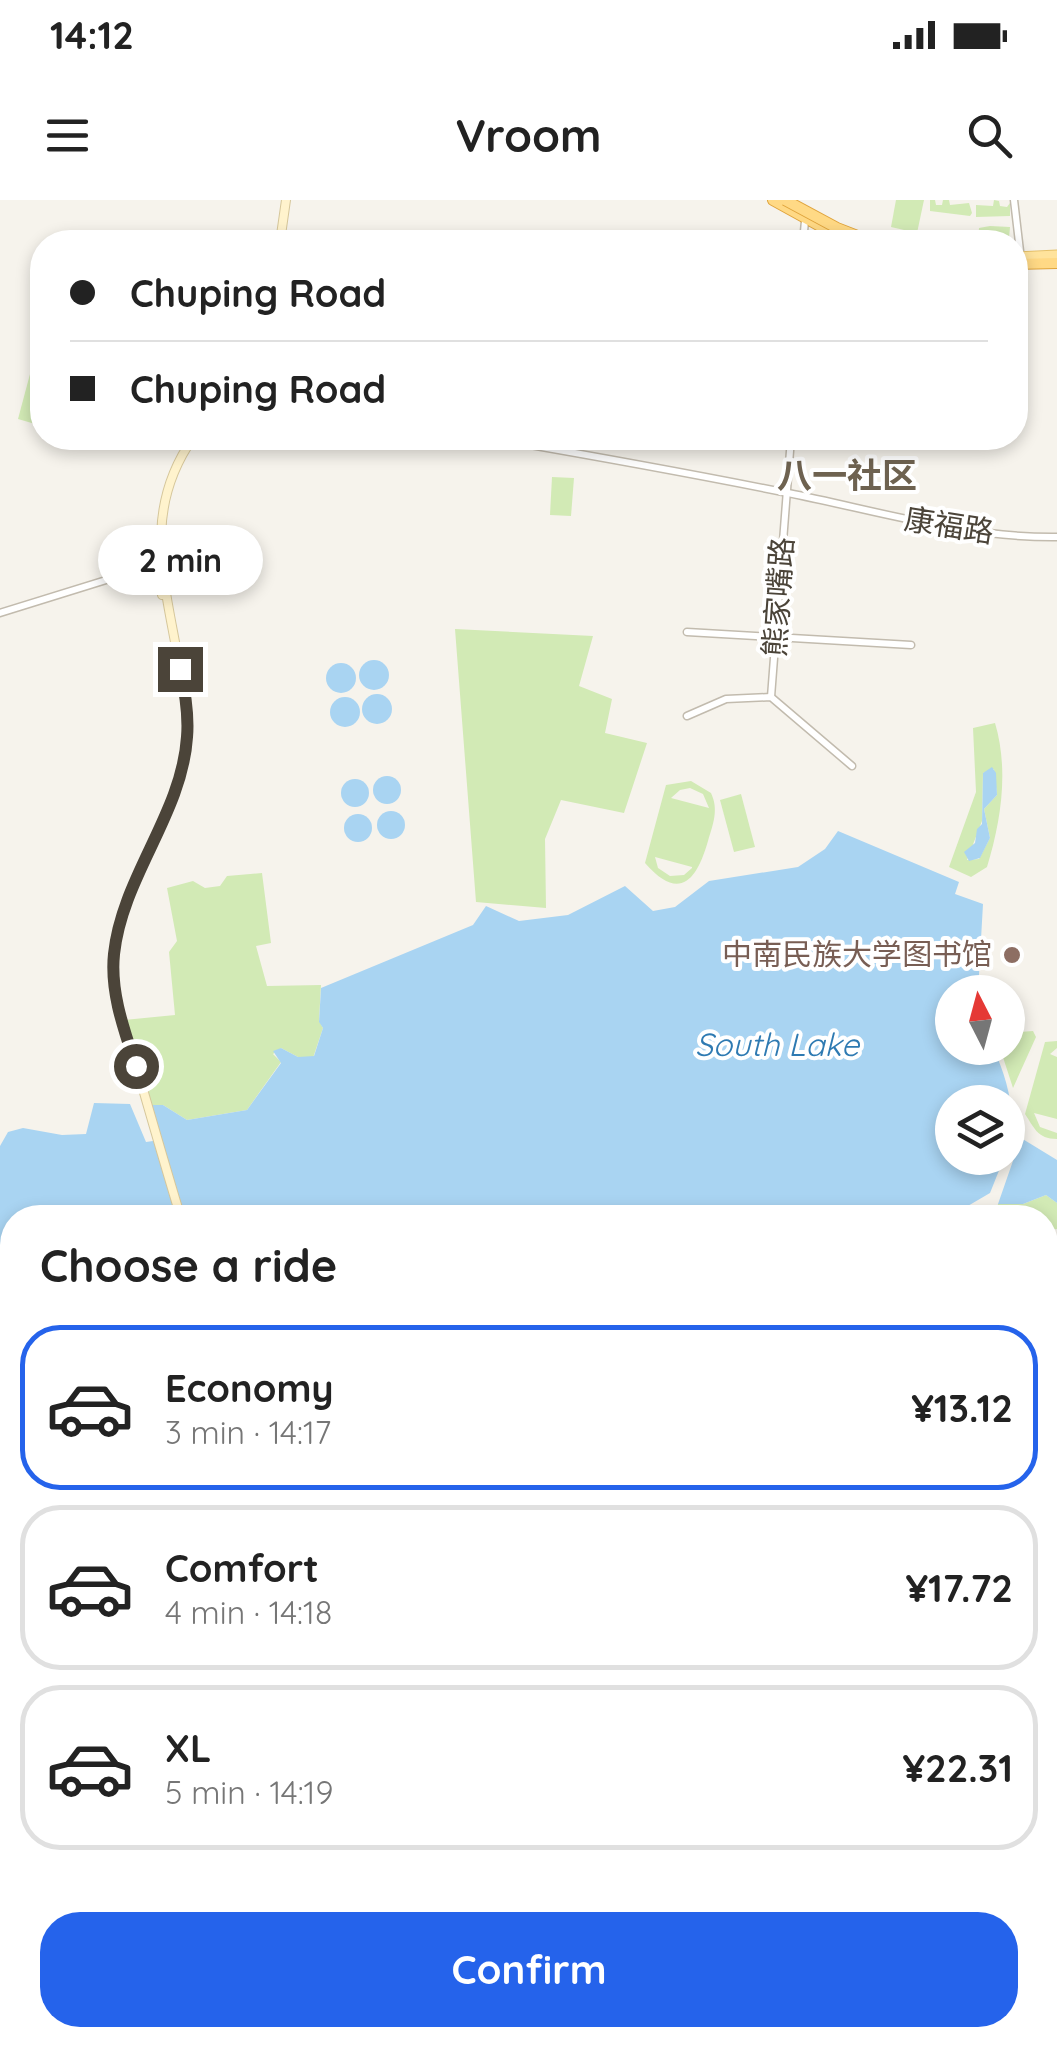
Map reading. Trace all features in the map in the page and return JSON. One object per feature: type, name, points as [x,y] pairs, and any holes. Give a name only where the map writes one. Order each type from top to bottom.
[{"type":"highway","points":[[771,200],[827,230]]},
{"type":"highway","points":[[785,200],[841,230]]},
{"type":"highway","points":[[1028,261],[1057,262]]},
{"type":"main road","points":[[284,230],[289,200]]},
{"type":"main road","points":[[771,200],[823,230]]},
{"type":"main road","points":[[793,200],[843,230]]},
{"type":"main road","points":[[174,1205],[112,996],[112,943],[120,909],[172,784],[182,739],[182,703],[155,521],[166,476],[182,450]]},
{"type":"street","points":[[1014,200],[1015,230]]},
{"type":"street","points":[[804,230],[805,221]]},
{"type":"street","name":"康福路","points":[[554,450],[786,492],[953,529],[1057,537]]},
{"type":"street","name":"熊家嘴路","points":[[771,697],[790,450]]},
{"type":"street","points":[[0,613],[159,563]]},
{"type":"street","points":[[686,632],[912,644]]},
{"type":"street","points":[[686,716],[726,698],[771,697],[852,766]]},
{"type":"green space","points":[[896,200],[924,200],[918,230],[891,227]]},
{"type":"green space","points":[[930,200],[935,200],[936,205],[942,205],[943,200],[949,200],[950,205],[969,203],[972,213],[970,216],[930,211]]},
{"type":"green space","points":[[994,200],[1000,206],[1010,203],[1010,216],[976,217],[976,205],[993,206]]},
{"type":"green space","points":[[990,226],[1010,227],[1010,230],[979,228]]},
{"type":"green space","points":[[30,374],[30,422],[18,419]]},
{"type":"green space","points":[[552,477],[574,478],[571,516],[550,515]]},
{"type":"green space","points":[[455,629],[593,636],[579,686],[612,699],[605,733],[647,743],[624,813],[561,800],[545,839],[546,908],[476,902]]},
{"type":"green space","points":[[995,723],[1002,777],[996,832],[987,867],[971,877],[949,867],[976,792],[973,728]],"holes":[[[994,769],[997,795],[984,809],[990,838],[979,859],[967,860],[982,821],[983,773]]]},
{"type":"green space","points":[[691,781],[711,793],[715,805],[712,829],[698,868],[684,882],[676,884],[667,882],[645,863],[666,785]],"holes":[[[690,788],[703,794],[709,808],[671,798]],[[655,857],[692,867],[692,868],[684,875],[670,876],[658,868]]]},
{"type":"green space","points":[[741,794],[755,847],[734,852],[720,800]]},
{"type":"green space","points":[[262,873],[271,943],[256,946],[267,986],[321,985],[319,1021],[323,1028],[313,1058],[298,1057],[281,1048],[273,1054],[281,1062],[247,1110],[187,1120],[163,1105],[151,1105],[124,1020],[175,1015],[169,952],[177,941],[167,888],[193,881],[205,888],[220,886],[227,876]]},
{"type":"green space","points":[[1033,1031],[1036,1037],[1025,1061],[1025,1032]]},
{"type":"green space","points":[[1057,1041],[1057,1048],[1050,1054],[1057,1057],[1057,1119],[1034,1113],[1040,1127],[1057,1133],[1057,1139],[1040,1135],[1025,1114],[1045,1042]]},
{"type":"green space","points":[[1006,1065],[1023,1065],[1014,1085]]},
{"type":"green space","points":[[1046,1195],[1057,1205],[998,1205],[1023,1204]]},
{"type":"water","points":[[374,660],[388,669],[389,675],[380,689],[374,690],[360,681],[359,675],[368,661]]},
{"type":"water","points":[[341,663],[352,667],[356,678],[352,689],[341,693],[330,689],[326,678],[330,667]]},
{"type":"water","points":[[377,694],[391,703],[392,709],[383,723],[377,724],[363,715],[362,709],[371,695]]},
{"type":"water","points":[[345,697],[356,701],[360,712],[356,723],[345,727],[334,723],[330,712],[334,701]]},
{"type":"water","points":[[992,767],[997,795],[984,809],[990,838],[980,858],[969,861],[964,852],[975,843],[982,824],[983,773]]},
{"type":"water","points":[[387,776],[397,780],[401,790],[397,800],[387,804],[377,800],[373,790],[377,780]]},
{"type":"water","points":[[355,779],[365,783],[369,793],[365,803],[355,807],[345,803],[341,793],[345,783]]},
{"type":"water","points":[[391,811],[401,815],[405,825],[401,835],[391,839],[381,835],[377,825],[381,815]]},
{"type":"water","points":[[358,814],[368,818],[372,828],[368,838],[358,842],[348,838],[344,828],[348,818]]},
{"type":"water","name":"South Lake","points":[[838,831],[959,882],[955,894],[983,904],[979,975],[935,975],[935,1065],[1000,1065],[1006,1085],[935,1085],[935,1175],[997,1175],[990,1193],[970,1205],[0,1205],[0,1146],[8,1132],[23,1128],[62,1135],[86,1134],[94,1103],[130,1104],[146,1142],[160,1140],[151,1105],[163,1105],[187,1120],[247,1110],[281,1063],[273,1051],[281,1048],[298,1057],[314,1056],[323,1028],[319,1022],[321,988],[473,925],[486,906],[519,921],[568,915],[625,886],[653,911],[675,907],[709,881],[798,867],[825,849]]},
{"type":"water","points":[[1025,1140],[1057,1160],[1057,1203],[1046,1195],[1023,1204],[998,1204],[1008,1175],[1025,1175]]},
{"type":"place","name":"中南民族大学图书馆","points":[[1012,955]]},
{"type":"district","name":"八一社区","points":[[847,476]]},
{"type":"route","points":[[136,1066],[117,1001],[114,952],[124,910],[184,758],[188,720],[180,669]]}]
